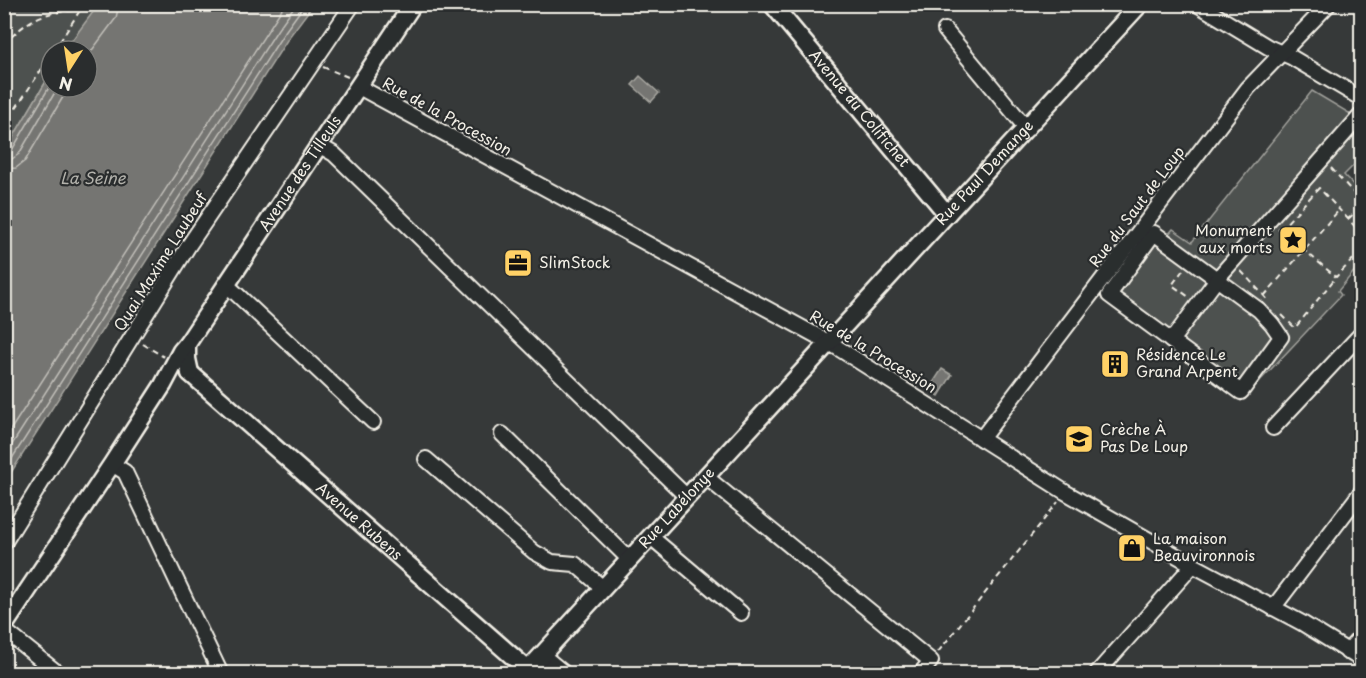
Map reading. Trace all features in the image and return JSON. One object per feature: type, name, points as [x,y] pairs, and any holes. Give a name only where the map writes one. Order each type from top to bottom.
[{"type":"main road","name":"Avenue des Tilleuls","points":[[6,635],[181,351],[188,344],[413,4]]},
{"type":"main road","name":"Avenue du Colifichet","points":[[772,4],[947,214]]},
{"type":"main road","name":"Rue Paul Demange","points":[[830,343],[1140,4]]},
{"type":"main road","name":"Rue Labélonye","points":[[527,672],[830,343]]},
{"type":"main road","points":[[162,384],[190,373],[187,359],[188,344]]},
{"type":"main road","name":"Avenue Rubens","points":[[190,373],[527,672]]},
{"type":"street","name":"Quai Maxime Laubeuf","points":[[4,543],[189,245],[353,4]]},
{"type":"street","points":[[1197,4],[1362,99]]},
{"type":"street","name":"Rue du Saut de Loup","points":[[981,439],[1248,88],[1329,4]]},
{"type":"street","points":[[945,30],[1027,129]]},
{"type":"street","name":"Rue de la Procession","points":[[359,87],[830,343],[1065,492],[1362,660]]},
{"type":"street","points":[[1171,340],[1217,279],[1362,114]]},
{"type":"street","points":[[320,146],[334,154],[687,497]]},
{"type":"street","points":[[1154,233],[1191,260],[1259,310],[1281,337],[1241,392],[1109,295],[1154,233]]},
{"type":"street","points":[[226,285],[373,422]]},
{"type":"street","points":[[1273,428],[1362,333]]},
{"type":"street","points":[[502,434],[630,560]]},
{"type":"street","points":[[426,459],[534,552],[552,562],[575,564],[603,588]]},
{"type":"street","points":[[112,464],[125,472],[221,674]]},
{"type":"street","points":[[706,477],[931,661],[920,674]]},
{"type":"street","points":[[1273,608],[1362,491]]},
{"type":"street","points":[[651,537],[741,613]]},
{"type":"street","points":[[1096,674],[1193,565]]},
{"type":"street","points":[[6,635],[59,674]]},
{"type":"street","points":[[1347,652],[1362,635]]},
{"type":"street","points":[[542,655],[565,674]]},
{"type":"path","points":[[62,39],[84,4]]},
{"type":"path","points":[[4,45],[23,25],[39,15],[81,10]]},
{"type":"path","points":[[314,62],[353,79],[359,87]]},
{"type":"path","points":[[4,126],[39,73]]},
{"type":"path","points":[[1323,159],[1362,202]]},
{"type":"path","points":[[1280,230],[1319,188],[1362,234]]},
{"type":"path","points":[[1348,219],[1362,207]]},
{"type":"path","points":[[1264,296],[1339,210]]},
{"type":"path","points":[[1269,221],[1336,277]]},
{"type":"path","points":[[1280,312],[1295,328],[1336,277],[1362,250]]},
{"type":"path","points":[[1191,260],[1172,285],[1198,304]]},
{"type":"path","points":[[1232,262],[1272,304]]},
{"type":"path","points":[[133,337],[166,359]]},
{"type":"path","points":[[931,661],[1065,492]]},
{"type":"shaded area","points":[[4,5],[99,5],[73,39],[39,39],[39,93],[5,151]]},
{"type":"shaded area","points":[[1312,91],[1349,113],[1357,127],[1361,126],[1358,132],[1361,136],[1361,158],[1344,175],[1361,193],[1361,263],[1338,291],[1341,295],[1241,401],[1098,295],[1151,225],[1167,236],[1173,229],[1192,242]]},
{"type":"water","name":"La Seine","points":[[99,4],[313,5],[289,37],[5,482],[5,151],[39,93],[39,99],[99,99],[99,39],[73,39]]},
{"type":"water","points":[[640,76],[659,93],[651,102],[632,85]]},
{"type":"water","points":[[942,369],[952,375],[939,396],[929,389]]},
{"type":"place","name":"Monument aux morts","points":[[1293,240]]},
{"type":"place","name":"SlimStock","points":[[518,263]]},
{"type":"place","name":"Résidence Le Grand Arpent","points":[[1115,364]]},
{"type":"place","name":"Crèche À Pas De Loup","points":[[1079,439]]},
{"type":"place","name":"La maison Beauvironnois","points":[[1132,548]]}]
